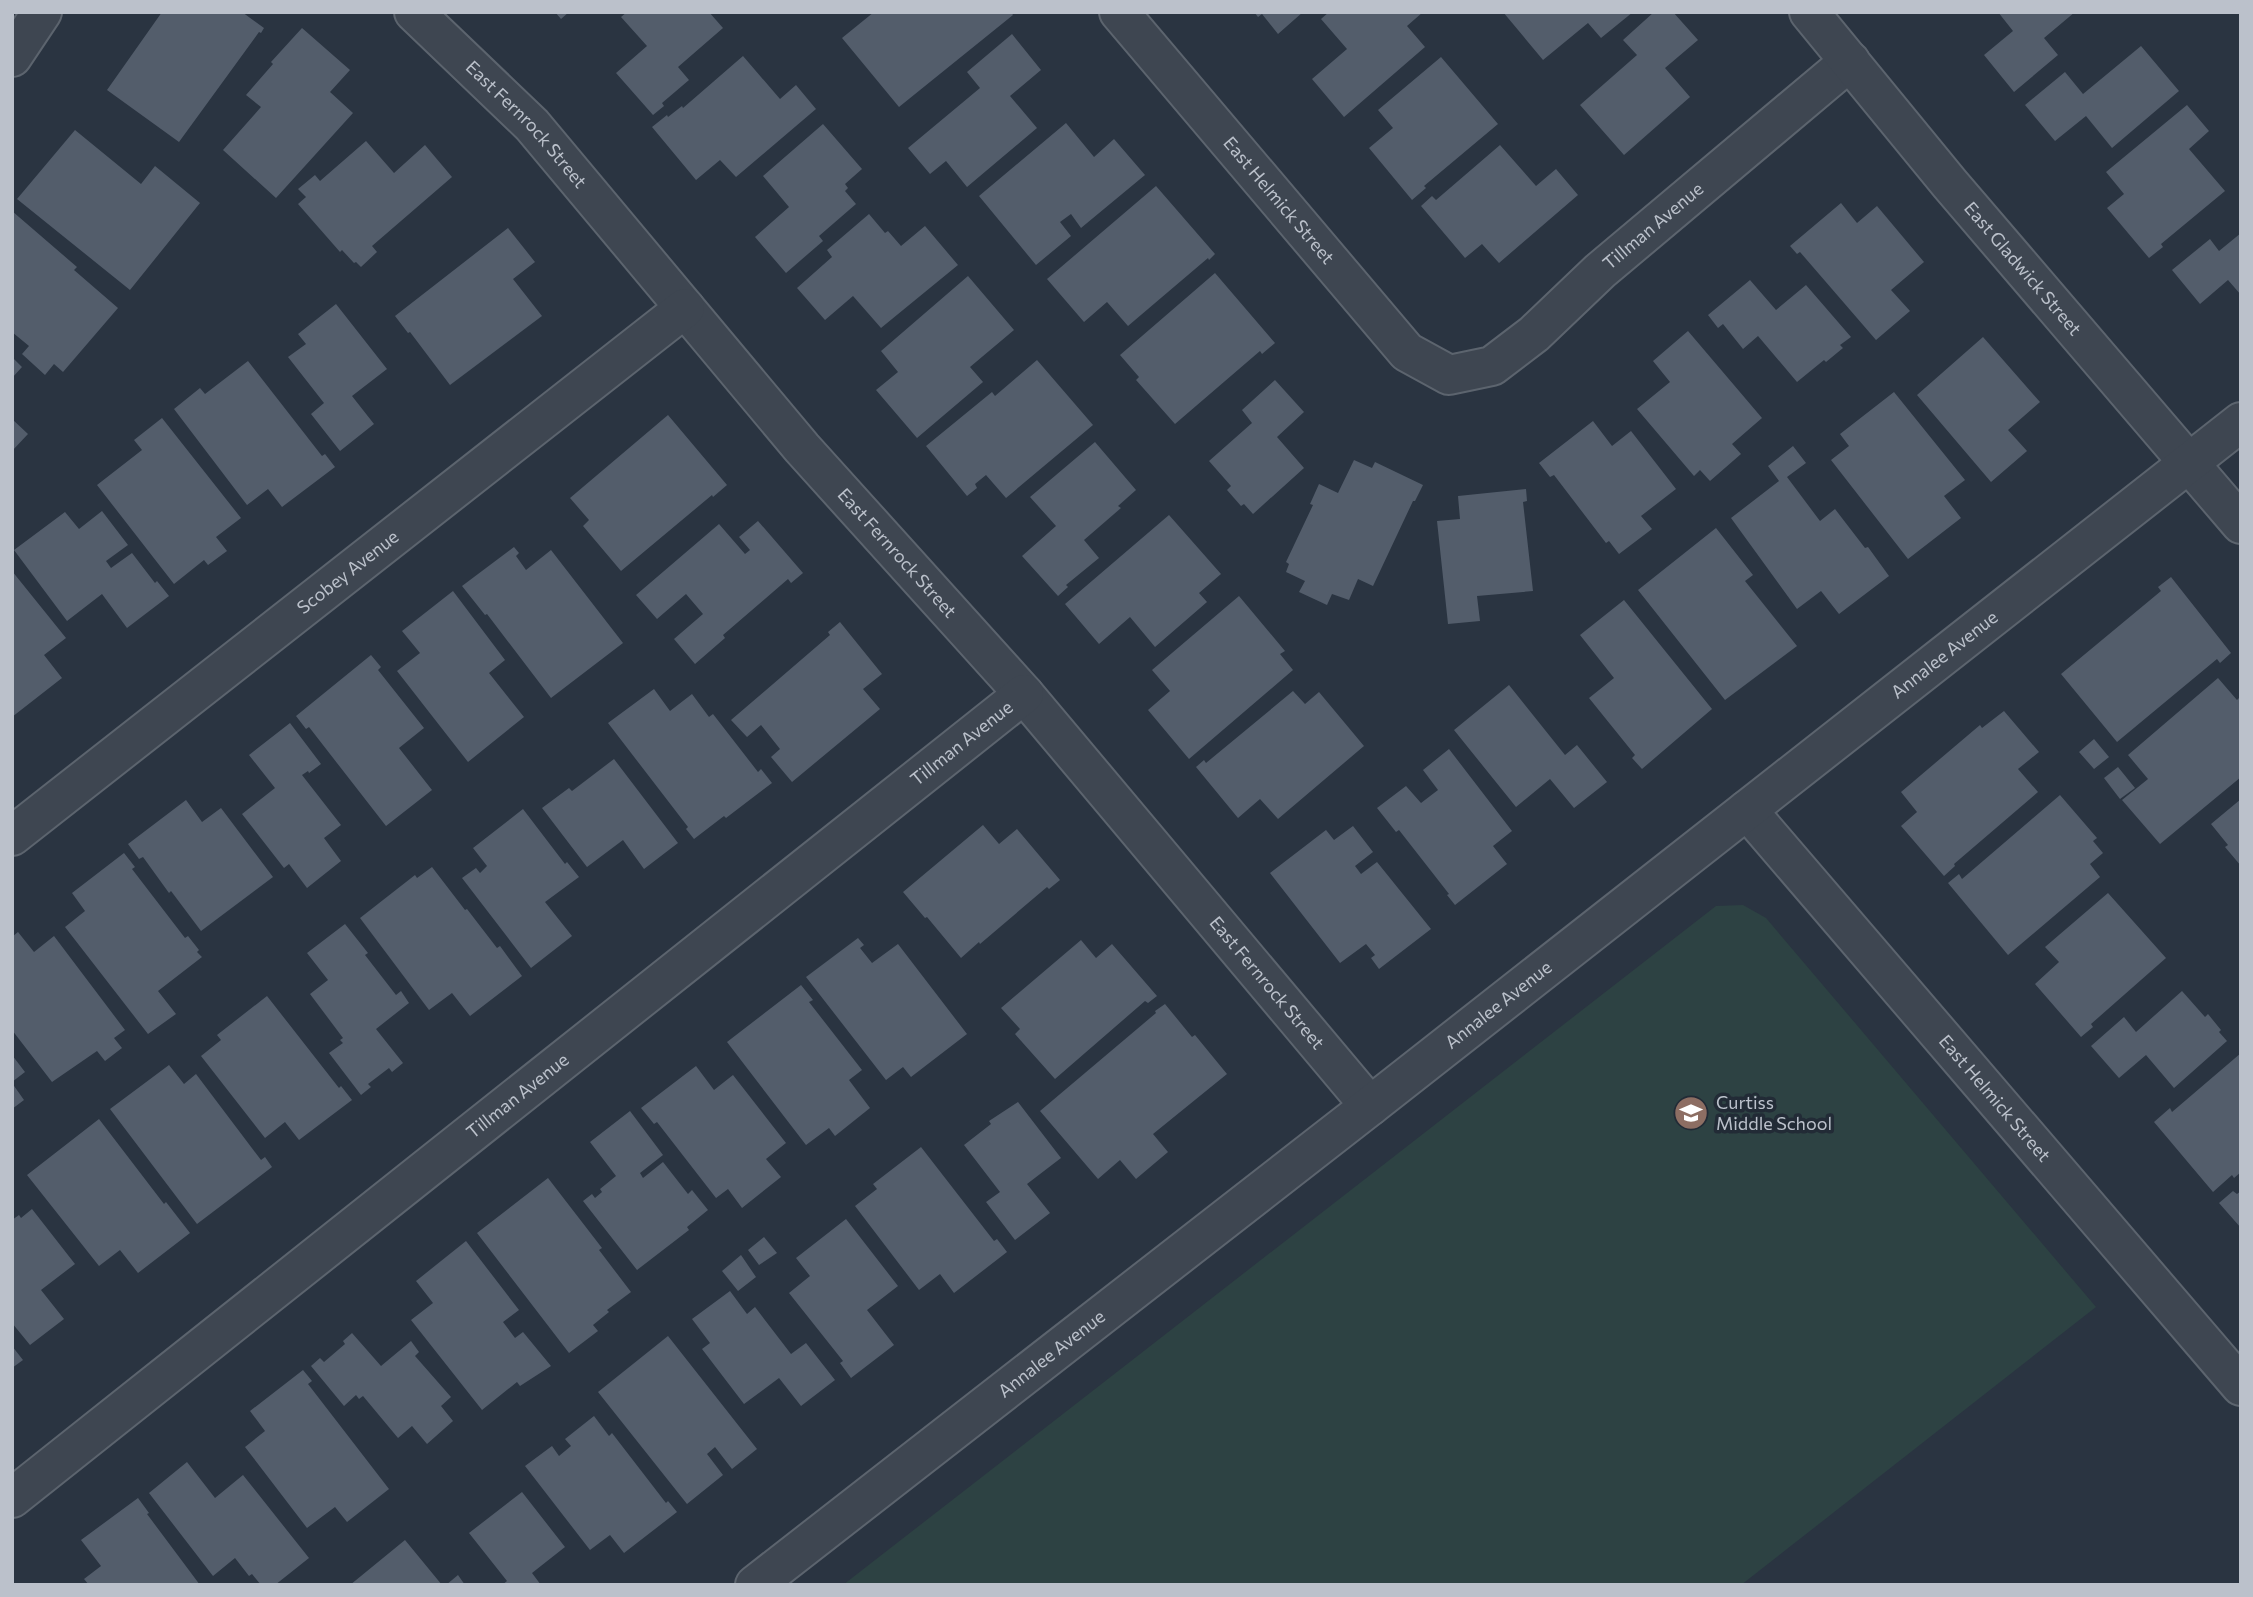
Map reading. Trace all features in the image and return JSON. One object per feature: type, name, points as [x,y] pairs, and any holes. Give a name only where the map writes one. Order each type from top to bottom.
[{"type":"street","points":[[12,57],[42,12]]},
{"type":"street","name":"East Fernrock Street","points":[[414,12],[533,125],[802,448],[1024,694],[1370,1106]]},
{"type":"street","name":"East Helmick Street","points":[[1119,12],[1406,352],[1449,375]]},
{"type":"street","name":"East Gladwick Street","points":[[1809,12],[1950,184],[2241,524]]},
{"type":"street","name":"Tillman Avenue","points":[[1449,375],[1492,366],[1534,334],[1600,271],[1850,61]]},
{"type":"street","name":"Scobey Avenue","points":[[12,836],[685,308]]},
{"type":"street","name":"Annalee Avenue","points":[[755,1585],[2241,422]]},
{"type":"street","name":"Tillman Avenue","points":[[12,1498],[1024,694]]},
{"type":"street","name":"East Helmick Street","points":[[1747,810],[2241,1386]]},
{"type":"green space","name":"Curtiss Middle School","points":[[1743,905],[1766,918],[2096,1307],[1741,1585],[843,1585],[1716,906]]},
{"type":"building","points":[[162,12],[242,12],[264,28],[179,142],[107,90]]},
{"type":"building","points":[[555,12],[569,12],[561,19]]},
{"type":"building","points":[[627,12],[709,12],[723,28],[678,67],[689,80],[662,103],[664,106],[653,115],[616,73],[647,46],[621,17]]},
{"type":"building","points":[[874,12],[1011,12],[1013,15],[899,107],[842,38]]},
{"type":"building","points":[[1254,12],[1303,12],[1278,34],[1262,14],[1258,17]]},
{"type":"building","points":[[1329,12],[1423,12],[1407,26],[1425,47],[1344,117],[1312,79],[1347,49],[1321,19]]},
{"type":"building","points":[[1503,12],[1633,12],[1601,38],[1588,23],[1543,60]]},
{"type":"building","points":[[1654,12],[1673,12],[1698,40],[1665,68],[1690,97],[1624,155],[1580,105],[1637,55],[1623,40]]},
{"type":"building","points":[[1998,12],[2075,12],[2044,38],[2058,55],[2014,92],[1984,55],[2013,31]]},
{"type":"building","points":[[302,28],[350,70],[330,92],[353,113],[276,198],[223,150],[261,107],[246,95]]},
{"type":"building","points":[[1012,34],[1041,70],[1010,96],[1037,128],[967,187],[946,161],[930,174],[908,148],[980,88],[967,72]]},
{"type":"building","points":[[2141,46],[2179,91],[2112,148],[2086,116],[2055,141],[2025,105],[2065,72],[2083,94]]},
{"type":"building","points":[[743,56],[780,99],[796,85],[816,109],[736,177],[720,160],[696,180],[652,127],[667,115],[668,117],[682,106],[683,108]]},
{"type":"building","points":[[1441,57],[1498,124],[1424,186],[1426,188],[1412,200],[1369,148],[1393,128],[1378,110]]},
{"type":"building","points":[[2187,105],[2209,131],[2189,149],[2225,191],[2161,244],[2163,247],[2149,258],[2107,208],[2124,194],[2106,172]]},
{"type":"building","points":[[1066,123],[1094,157],[1114,139],[1145,175],[1081,228],[1071,214],[1060,222],[1071,236],[1036,265],[979,196]]},
{"type":"building","points":[[823,124],[862,169],[845,184],[848,188],[845,191],[856,204],[819,236],[823,241],[786,273],[755,237],[789,207],[763,176]]},
{"type":"building","points":[[75,130],[141,184],[155,166],[200,203],[130,290],[17,199]]},
{"type":"building","points":[[366,141],[394,173],[425,145],[452,177],[372,246],[377,252],[361,267],[342,250],[340,252],[298,204],[306,197],[298,189],[315,175],[320,181]]},
{"type":"building","points":[[1500,145],[1536,186],[1556,169],[1578,195],[1499,263],[1482,244],[1465,258],[1421,206],[1432,196],[1436,200]]},
{"type":"building","points":[[1156,186],[1215,254],[1128,326],[1107,302],[1084,322],[1047,279]]},
{"type":"building","points":[[1841,203],[1857,223],[1877,206],[1924,262],[1891,290],[1910,311],[1876,340],[1800,252],[1797,254],[1790,246]]},
{"type":"building","points":[[12,211],[77,267],[74,270],[118,308],[63,372],[54,364],[45,375],[22,354],[29,346],[12,332]]},
{"type":"building","points":[[869,214],[885,233],[888,231],[901,246],[925,226],[958,265],[881,328],[853,296],[825,320],[797,288],[832,257],[827,250]]},
{"type":"building","points":[[508,228],[535,262],[513,279],[542,316],[450,385],[395,316]]},
{"type":"building","points":[[2241,233],[2241,295],[2228,280],[2200,304],[2172,270],[2210,239],[2219,251]]},
{"type":"building","points":[[1215,273],[1275,343],[1262,354],[1260,351],[1175,424],[1136,380],[1139,377],[1120,355]]},
{"type":"building","points":[[968,276],[1014,330],[970,367],[983,382],[917,438],[876,390],[898,372],[881,351]]},
{"type":"building","points":[[1750,280],[1776,310],[1806,285],[1851,337],[1840,345],[1843,348],[1797,382],[1758,336],[1743,349],[1723,324],[1718,328],[1708,315]]},
{"type":"building","points":[[336,304],[387,369],[352,396],[374,424],[340,451],[311,414],[324,403],[288,357],[306,344],[298,334]]},
{"type":"building","points":[[1688,331],[1762,418],[1732,444],[1741,454],[1710,481],[1700,470],[1694,476],[1637,409],[1670,382],[1653,361]]},
{"type":"building","points":[[1983,337],[2040,402],[2008,430],[2027,451],[1991,482],[1917,395]]},
{"type":"building","points":[[12,357],[22,367],[12,378]]},
{"type":"building","points":[[1037,360],[1093,425],[1006,498],[986,475],[975,484],[977,488],[967,496],[926,446],[992,392],[995,396]]},
{"type":"building","points":[[248,361],[322,456],[325,454],[335,467],[282,507],[268,489],[247,505],[174,409],[200,388],[205,394]]},
{"type":"building","points":[[1275,380],[1304,412],[1277,437],[1304,468],[1253,514],[1244,504],[1241,506],[1227,490],[1231,486],[1209,461],[1252,423],[1242,410]]},
{"type":"building","points":[[1894,392],[1965,480],[1944,496],[1961,518],[1908,559],[1831,460],[1849,446],[1840,434]]},
{"type":"building","points":[[668,415],[727,485],[621,571],[583,526],[589,520],[570,498]]},
{"type":"building","points":[[162,418],[241,518],[216,537],[227,551],[208,565],[204,560],[174,584],[97,485],[142,450],[134,440]]},
{"type":"building","points":[[12,419],[28,434],[12,451]]},
{"type":"building","points":[[1593,421],[1612,446],[1631,431],[1676,489],[1641,516],[1652,529],[1619,554],[1609,541],[1606,543],[1554,475],[1550,477],[1539,463]]},
{"type":"building","points":[[1095,442],[1136,490],[1118,506],[1121,508],[1084,540],[1099,558],[1066,585],[1068,587],[1058,596],[1022,556],[1056,526],[1030,497]]},
{"type":"building","points":[[1793,446],[1806,463],[1787,477],[1820,521],[1835,509],[1889,576],[1839,614],[1821,591],[1797,609],[1731,518],[1779,481],[1768,466]]},
{"type":"building","points":[[1354,460],[1372,468],[1375,462],[1423,485],[1373,586],[1358,579],[1349,600],[1332,594],[1327,605],[1299,592],[1305,581],[1286,572],[1289,564],[1286,562],[1313,505],[1310,504],[1319,484],[1338,493]]},
{"type":"building","points":[[1526,489],[1527,501],[1523,502],[1533,591],[1477,596],[1480,621],[1448,624],[1437,521],[1460,519],[1458,496]]},
{"type":"building","points":[[102,511],[128,545],[106,561],[111,568],[132,553],[155,583],[157,581],[169,596],[127,628],[102,594],[67,621],[14,550],[65,512],[79,529]]},
{"type":"building","points":[[1169,515],[1221,574],[1199,593],[1207,602],[1155,647],[1130,617],[1099,644],[1065,604]]},
{"type":"building","points":[[758,521],[803,573],[791,583],[788,579],[723,635],[725,638],[695,664],[674,639],[703,614],[686,594],[657,619],[636,595],[719,524],[745,554],[750,550],[739,537]]},
{"type":"building","points":[[1716,528],[1753,575],[1745,581],[1797,646],[1725,700],[1638,590]]},
{"type":"building","points":[[514,547],[519,553],[516,556],[526,570],[551,550],[623,643],[551,698],[487,614],[485,615],[462,586]]},
{"type":"building","points":[[12,571],[66,638],[44,655],[62,678],[12,717]]},
{"type":"building","points":[[2171,577],[2231,653],[2220,663],[2217,659],[2117,742],[2061,674],[2161,591],[2158,587]]},
{"type":"building","points":[[453,591],[505,660],[489,673],[524,717],[468,762],[397,671],[420,653],[402,631]]},
{"type":"building","points":[[1239,596],[1285,651],[1280,654],[1293,670],[1189,759],[1148,710],[1170,691],[1152,670]]},
{"type":"building","points":[[1624,600],[1712,709],[1642,769],[1632,758],[1635,755],[1589,698],[1614,678],[1580,635]]},
{"type":"building","points":[[840,622],[882,674],[863,689],[880,709],[792,782],[771,757],[780,749],[761,725],[747,737],[731,720],[830,635],[828,632]]},
{"type":"building","points":[[371,655],[381,667],[378,670],[424,728],[399,748],[432,790],[386,826],[309,727],[306,729],[296,716]]},
{"type":"building","points":[[2218,678],[2237,700],[2241,696],[2241,777],[2160,844],[2122,800],[2148,779],[2128,755]]},
{"type":"building","points":[[1509,685],[1565,755],[1577,745],[1607,782],[1574,808],[1550,779],[1516,807],[1454,730]]},
{"type":"building","points":[[654,689],[670,711],[692,694],[709,717],[713,714],[758,772],[761,769],[772,783],[694,839],[686,829],[688,827],[608,723]]},
{"type":"building","points":[[1293,691],[1305,704],[1319,692],[1364,746],[1278,819],[1260,799],[1238,818],[1196,767],[1204,760],[1206,763]]},
{"type":"building","points":[[2004,711],[2039,752],[2018,769],[2038,792],[1954,864],[1944,876],[1901,826],[1917,812],[1901,792],[1980,725],[1982,728]]},
{"type":"building","points":[[290,723],[321,764],[302,775],[341,825],[324,838],[341,861],[307,888],[289,864],[284,868],[242,814],[275,788],[249,755]]},
{"type":"building","points":[[2094,739],[2109,757],[2094,769],[2079,752]]},
{"type":"building","points":[[1449,749],[1512,831],[1493,846],[1507,864],[1455,905],[1399,830],[1396,832],[1377,808],[1406,786],[1421,803],[1438,790],[1423,770]]},
{"type":"building","points":[[614,759],[678,843],[644,869],[623,840],[587,867],[542,808],[569,788],[572,791]]},
{"type":"building","points":[[2118,767],[2135,788],[2120,799],[2104,778]]},
{"type":"building","points":[[2060,795],[2097,838],[2093,841],[2103,853],[2090,864],[2100,877],[2008,955],[1948,883],[1959,874],[1962,879]]},
{"type":"building","points":[[2241,799],[2241,866],[2211,824]]},
{"type":"building","points":[[186,800],[202,822],[221,808],[273,877],[201,931],[143,857],[139,859],[128,844]]},
{"type":"building","points":[[523,809],[565,864],[567,862],[579,877],[545,902],[572,936],[531,968],[462,878],[476,868],[480,873],[487,866],[473,848]]},
{"type":"building","points":[[983,825],[999,844],[1017,829],[1060,880],[1049,889],[1047,887],[961,958],[903,892]]},
{"type":"building","points":[[1353,826],[1373,852],[1355,866],[1361,874],[1377,862],[1431,929],[1379,969],[1371,958],[1375,955],[1366,944],[1340,963],[1270,873],[1326,830],[1334,840]]},
{"type":"building","points":[[124,853],[135,867],[132,869],[185,938],[188,936],[202,957],[158,991],[176,1014],[148,1034],[65,927],[85,911],[72,893]]},
{"type":"building","points":[[432,867],[497,948],[500,946],[522,976],[470,1016],[452,993],[429,1010],[360,918],[415,875],[417,878]]},
{"type":"building","points":[[2108,893],[2166,958],[2091,1024],[2093,1027],[2081,1037],[2035,984],[2059,962],[2045,947]]},
{"type":"building","points":[[345,924],[396,995],[401,991],[409,1003],[376,1029],[403,1063],[392,1072],[389,1068],[368,1084],[371,1087],[361,1095],[329,1053],[343,1043],[340,1040],[343,1038],[310,994],[328,980],[307,953]]},
{"type":"building","points":[[18,932],[34,952],[54,936],[125,1030],[114,1038],[122,1048],[105,1061],[97,1051],[52,1082],[12,1030],[12,937]]},
{"type":"building","points":[[858,938],[864,945],[860,948],[872,963],[898,944],[967,1034],[911,1077],[903,1067],[886,1080],[806,977]]},
{"type":"building","points":[[1081,940],[1096,958],[1112,944],[1157,996],[1148,1003],[1145,1001],[1055,1079],[1015,1034],[1020,1029],[1001,1008]]},
{"type":"building","points":[[801,985],[813,1000],[809,1002],[862,1070],[849,1080],[870,1108],[835,1136],[829,1128],[806,1145],[727,1042]]},
{"type":"building","points":[[2182,991],[2205,1017],[2208,1014],[2227,1041],[2174,1088],[2146,1055],[2119,1078],[2091,1046],[2124,1017],[2136,1032]]},
{"type":"building","points":[[267,996],[339,1088],[341,1086],[352,1100],[299,1140],[285,1122],[265,1138],[201,1056],[221,1040],[217,1035]]},
{"type":"building","points":[[1165,1004],[1227,1074],[1153,1134],[1168,1152],[1136,1179],[1120,1160],[1098,1179],[1040,1111]]},
{"type":"building","points":[[2241,1053],[2241,1172],[2234,1178],[2232,1175],[2213,1192],[2154,1122],[2170,1108],[2172,1112]]},
{"type":"building","points":[[12,1055],[25,1072],[12,1082]]},
{"type":"building","points":[[169,1065],[184,1084],[196,1074],[261,1160],[265,1157],[272,1167],[197,1224],[110,1109]]},
{"type":"building","points":[[696,1066],[714,1090],[733,1075],[786,1143],[766,1159],[781,1177],[742,1208],[728,1189],[716,1198],[657,1122],[654,1124],[641,1108]]},
{"type":"building","points":[[12,1083],[24,1100],[12,1109]]},
{"type":"building","points":[[1018,1102],[1061,1158],[1027,1184],[1050,1213],[1015,1240],[986,1202],[1000,1192],[964,1145],[991,1124],[989,1121]]},
{"type":"building","points":[[630,1111],[663,1155],[640,1173],[643,1178],[663,1162],[688,1194],[692,1190],[708,1210],[687,1227],[689,1230],[637,1270],[583,1201],[592,1194],[595,1198],[602,1192],[600,1189],[616,1176],[590,1142]]},
{"type":"building","points":[[99,1119],[164,1204],[166,1202],[190,1233],[138,1273],[120,1250],[99,1266],[27,1175]]},
{"type":"building","points":[[921,1147],[994,1241],[997,1239],[1007,1252],[954,1293],[940,1274],[919,1290],[855,1206],[877,1189],[873,1184]]},
{"type":"building","points":[[548,1178],[602,1248],[599,1250],[631,1292],[607,1310],[609,1312],[593,1325],[598,1331],[569,1353],[477,1233]]},
{"type":"building","points":[[2233,1191],[2237,1194],[2241,1191],[2241,1228],[2219,1203]]},
{"type":"building","points":[[32,1209],[75,1264],[41,1290],[64,1319],[30,1345],[12,1323],[12,1220],[19,1215],[21,1218]]},
{"type":"building","points":[[846,1219],[898,1286],[867,1310],[894,1345],[851,1378],[840,1363],[843,1361],[789,1293],[810,1276],[796,1258]]},
{"type":"building","points":[[764,1237],[777,1253],[759,1265],[748,1250]]},
{"type":"building","points":[[466,1241],[519,1310],[503,1322],[515,1338],[523,1332],[551,1366],[520,1386],[517,1382],[482,1410],[411,1320],[433,1303],[416,1281]]},
{"type":"building","points":[[741,1255],[756,1277],[738,1291],[722,1271]]},
{"type":"building","points":[[730,1291],[747,1314],[755,1307],[791,1354],[806,1343],[835,1380],[801,1406],[779,1378],[744,1404],[702,1349],[710,1343],[692,1319]]},
{"type":"building","points":[[352,1333],[381,1366],[411,1341],[419,1352],[415,1356],[451,1397],[441,1406],[453,1421],[427,1444],[412,1426],[398,1438],[363,1396],[359,1399],[356,1395],[344,1406],[311,1366],[320,1358],[324,1362],[345,1344],[343,1341]]},
{"type":"building","points":[[668,1336],[757,1449],[732,1469],[715,1447],[707,1454],[723,1475],[687,1504],[598,1392]]},
{"type":"building","points":[[12,1346],[23,1360],[12,1368]]},
{"type":"building","points":[[303,1370],[312,1381],[308,1384],[389,1489],[347,1522],[335,1507],[307,1528],[245,1447],[265,1431],[250,1411]]},
{"type":"building","points":[[594,1416],[609,1436],[612,1433],[666,1503],[668,1501],[677,1512],[624,1553],[610,1535],[590,1550],[525,1466],[552,1446],[559,1456],[571,1446],[565,1439]]},
{"type":"building","points":[[187,1462],[215,1498],[243,1475],[309,1558],[275,1585],[261,1585],[252,1574],[249,1576],[235,1558],[213,1576],[149,1493]]},
{"type":"building","points":[[522,1492],[565,1547],[532,1573],[541,1585],[502,1585],[507,1581],[469,1533]]},
{"type":"building","points":[[138,1498],[200,1585],[89,1585],[84,1579],[101,1566],[81,1540]]},
{"type":"building","points":[[405,1540],[442,1585],[350,1585]]},
{"type":"building","points":[[458,1575],[465,1585],[446,1585]]},
{"type":"place","name":"Curtiss Middle School","points":[[1691,1113]]}]
